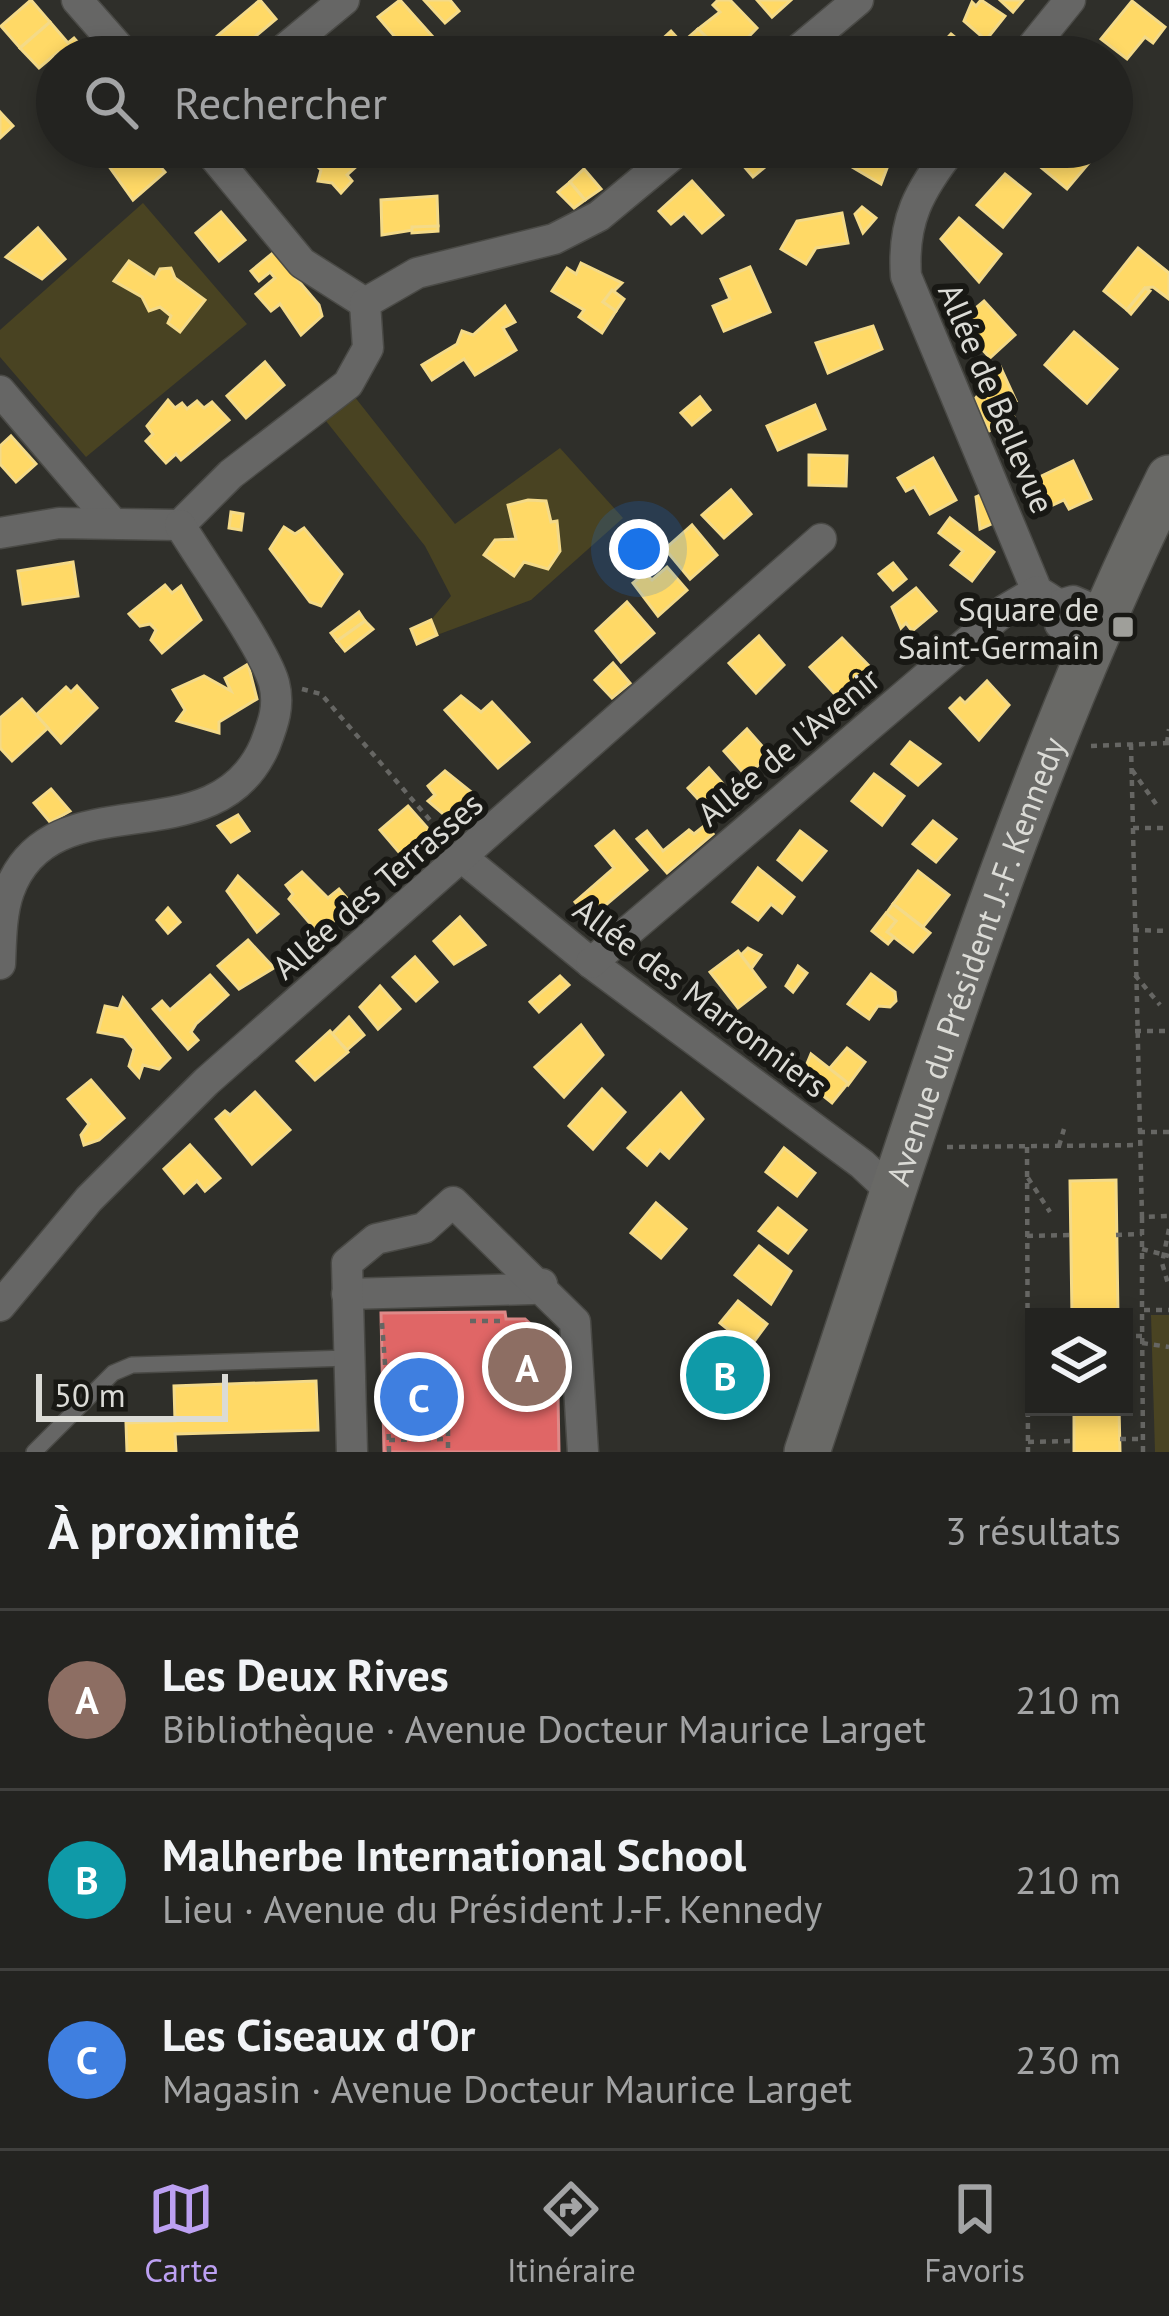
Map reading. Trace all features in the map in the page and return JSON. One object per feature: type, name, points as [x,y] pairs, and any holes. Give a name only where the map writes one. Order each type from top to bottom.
[{"type":"main road","name":"Avenue du Président J.-F. Kennedy","points":[[807,1452],[1053,748],[1169,478]]},
{"type":"street","points":[[77,0],[109,36]]},
{"type":"street","points":[[300,36],[344,0]]},
{"type":"street","points":[[815,36],[858,0]]},
{"type":"street","points":[[1041,36],[1070,0]]},
{"type":"street","points":[[223,168],[302,263],[365,303]]},
{"type":"street","points":[[365,303],[417,272],[554,239],[599,216],[657,168]]},
{"type":"street","name":"Allée de Bellevue","points":[[939,168],[911,208],[904,239],[906,276],[1060,624],[1080,645],[1100,632]]},
{"type":"street","points":[[0,533],[111,520],[180,525],[231,474],[348,384],[368,348],[365,303]]},
{"type":"street","points":[[0,391],[111,520]]},
{"type":"street","points":[[0,964],[9,890],[29,860],[59,838],[98,823],[203,808],[235,790],[260,757],[277,716],[273,681],[180,525]]},
{"type":"street","name":"Allée des Terrasses","points":[[0,1306],[89,1199],[206,1082],[821,539]]},
{"type":"street","name":"Allée de l'Avenir","points":[[591,963],[1005,610],[1048,598]]},
{"type":"street","name":"Allée des Marronniers","points":[[464,859],[591,963],[862,1164],[894,1194]]},
{"type":"street","points":[[352,1452],[347,1263],[376,1239],[424,1228],[453,1202],[542,1284],[575,1322],[584,1452]]},
{"type":"street","points":[[347,1294],[532,1289],[542,1284]]},
{"type":"lane","points":[[34,1452],[113,1373],[132,1365],[348,1358]]},
{"type":"path","points":[[321,694],[464,859]]},
{"type":"path","points":[[1053,748],[1168,743],[1169,729]]},
{"type":"path","points":[[1131,744],[1143,1452]]},
{"type":"path","points":[[1132,770],[1156,804]]},
{"type":"path","points":[[1133,828],[1169,828]]},
{"type":"path","points":[[1133,929],[1169,931]]},
{"type":"path","points":[[1135,975],[1160,1005]]},
{"type":"path","points":[[1136,1030],[1169,1031]]},
{"type":"path","points":[[1059,1146],[1064,1129]]},
{"type":"path","points":[[1139,1132],[1169,1132]]},
{"type":"path","points":[[910,1147],[1139,1145]]},
{"type":"path","points":[[1027,1147],[1030,1308]]},
{"type":"path","points":[[1028,1178],[1050,1212]]},
{"type":"path","points":[[1142,1217],[1169,1216]]},
{"type":"path","points":[[1169,1229],[1169,1287]]},
{"type":"path","points":[[1116,1235],[1142,1234]]},
{"type":"path","points":[[1027,1236],[1070,1235]]},
{"type":"path","points":[[1142,1249],[1166,1255]]},
{"type":"path","points":[[1142,1310],[1168,1313]]},
{"type":"path","points":[[453,1321],[500,1321]]},
{"type":"path","points":[[382,1322],[389,1452]]},
{"type":"path","points":[[1133,1338],[1169,1347]]},
{"type":"path","points":[[388,1405],[448,1405],[448,1452]]},
{"type":"path","points":[[1028,1452],[1029,1416]]},
{"type":"path","points":[[1120,1438],[1143,1438]]},
{"type":"path","points":[[389,1440],[448,1439]]},
{"type":"path","points":[[1028,1442],[1074,1441]]},
{"type":"shaded area","points":[[143,203],[247,324],[86,457],[0,357],[0,330]]},
{"type":"shaded area","points":[[354,396],[455,524],[560,448],[623,518],[531,600],[437,635],[431,620],[451,596],[425,546],[326,421]]},
{"type":"shaded area","points":[[1151,1315],[1169,1315],[1169,1452],[1155,1452]]},
{"type":"building: Logements","points":[[31,0],[50,22],[20,48],[1,26]]},
{"type":"building: Logements","points":[[260,0],[276,19],[256,36],[217,36]]},
{"type":"building: Logements","points":[[400,0],[432,36],[394,36],[378,17]]},
{"type":"building: Logements","points":[[424,0],[450,0],[459,11],[445,23]]},
{"type":"building: Logements","points":[[730,0],[757,28],[749,36],[706,36],[698,29],[720,12],[713,5]]},
{"type":"building: Logements","points":[[757,0],[791,0],[772,17]]},
{"type":"building: Logements","points":[[981,0],[1005,16],[989,36],[981,36],[964,21],[972,2],[976,6]]},
{"type":"building: Logements","points":[[1000,0],[1023,0],[1013,12]]},
{"type":"building: Logements","points":[[1132,1],[1165,27],[1153,43],[1145,37],[1133,52],[1133,36],[1103,36]]},
{"type":"building: Logements","points":[[50,22],[62,36],[36,36],[36,65],[20,48]]},
{"type":"building: Logements","points":[[0,112],[13,126],[0,138]]},
{"type":"building: Logements","points":[[110,168],[161,168],[165,172],[133,200]]},
{"type":"building: Logements","points":[[355,168],[347,175],[352,181],[341,193],[332,183],[318,181],[321,170]]},
{"type":"building: Logements","points":[[854,168],[887,168],[881,184]]},
{"type":"building: Logements","points":[[1042,168],[1085,168],[1067,189]]},
{"type":"building: Logements","points":[[584,169],[601,189],[585,200],[570,182]]},
{"type":"building: Logements","points":[[1005,174],[1030,194],[1003,227],[977,205]]},
{"type":"building: Logements","points":[[692,181],[723,215],[702,233],[684,213],[671,224],[659,211]]},
{"type":"building: Logements","points":[[570,182],[585,200],[574,208],[558,192]]},
{"type":"building: Logements","points":[[437,196],[438,226],[382,235],[381,200]]},
{"type":"building: Logements","points":[[862,207],[876,218],[863,233],[855,214]]},
{"type":"building: Logements","points":[[221,212],[245,240],[219,261],[196,233]]},
{"type":"building: Logements","points":[[842,213],[848,243],[816,248],[806,264],[781,249],[797,221]]},
{"type":"building: Logements","points":[[959,218],[1001,254],[979,282],[941,239]]},
{"type":"building: Logements","points":[[438,226],[438,231],[412,233],[412,227]]},
{"type":"building: Logements","points":[[38,228],[65,259],[42,279],[6,257]]},
{"type":"building: Logements","points":[[1138,248],[1169,273],[1169,299],[1153,287],[1145,288],[1127,310],[1104,291]]},
{"type":"building: Logements","points":[[274,252],[319,305],[322,316],[301,335],[280,304],[271,311],[256,294],[275,278],[270,272],[259,281],[251,271]]},
{"type":"building: Logements","points":[[129,261],[155,278],[160,269],[171,268],[175,278],[205,300],[180,332],[168,323],[171,316],[160,307],[149,311],[142,297],[114,281]]},
{"type":"building: Logements","points":[[581,263],[622,283],[603,302],[616,311],[602,333],[579,317],[584,310],[552,291],[567,268],[576,274]]},
{"type":"building: Logements","points":[[750,267],[770,312],[724,331],[713,306],[730,299],[721,279]]},
{"type":"building: Logements","points":[[1145,288],[1150,291],[1131,314],[1127,310]]},
{"type":"building: Logements","points":[[612,290],[624,299],[616,311],[603,302]]},
{"type":"building: Logements","points":[[984,301],[1015,335],[990,358],[958,323]]},
{"type":"building: Logements","points":[[505,306],[515,322],[503,328],[516,350],[475,375],[464,359],[432,380],[422,365],[457,344],[462,331],[473,335]]},
{"type":"building: Logements","points":[[873,326],[882,349],[828,373],[816,343]]},
{"type":"building: Logements","points":[[1074,332],[1117,369],[1087,403],[1045,365]]},
{"type":"building: Logements","points":[[265,362],[284,385],[246,418],[227,396]]},
{"type":"building: Logements","points":[[1001,368],[1016,401],[1008,404],[1014,417],[1008,422],[1011,435],[1003,439],[995,429],[989,431],[974,400]]},
{"type":"building: Logements","points":[[700,397],[710,410],[692,425],[681,413]]},
{"type":"building: Logements","points":[[168,400],[175,408],[182,403],[187,409],[197,401],[204,408],[212,402],[229,420],[181,460],[176,454],[166,463],[146,441],[153,434],[147,426]]},
{"type":"building: Logements","points":[[815,405],[825,429],[778,450],[767,426]]},
{"type":"building: Logements","points":[[11,436],[36,464],[16,482],[0,464],[0,446]]},
{"type":"building: Logements","points":[[809,455],[847,456],[846,486],[809,485]]},
{"type":"building: Logements","points":[[933,458],[956,500],[930,514],[914,487],[906,491],[898,478]]},
{"type":"building: Logements","points":[[1073,461],[1091,499],[1069,509],[1064,500],[1042,510],[1029,482]]},
{"type":"building: Logements","points":[[731,490],[751,514],[724,538],[702,515]]},
{"type":"building: Logements","points":[[985,493],[998,521],[980,529],[976,497]]},
{"type":"building: Logements","points":[[546,501],[551,522],[557,521],[560,551],[548,569],[524,562],[514,576],[484,555],[495,540],[516,539],[508,505]]},
{"type":"building: Logements","points":[[231,512],[243,514],[241,530],[229,528]]},
{"type":"building: Logements","points":[[950,518],[994,552],[972,581],[951,565],[963,551],[939,533]]},
{"type":"building: Logements","points":[[692,525],[717,555],[690,579],[665,549]]},
{"type":"building: Logements","points":[[284,527],[295,534],[304,528],[342,574],[321,606],[310,602],[270,549]]},
{"type":"building: Logements","points":[[73,562],[78,596],[23,604],[18,571]]},
{"type":"building: Logements","points":[[893,563],[906,579],[893,590],[879,574]]},
{"type":"building: Logements","points":[[667,567],[687,590],[658,616],[633,583],[645,573],[652,580]]},
{"type":"building: Logements","points":[[165,585],[172,593],[181,586],[201,620],[162,653],[151,640],[156,630],[150,624],[140,626],[129,614]]},
{"type":"building: Logements","points":[[916,588],[936,611],[912,631],[906,623],[901,628],[892,607]]},
{"type":"building: Logements","points":[[627,602],[654,633],[621,662],[596,631]]},
{"type":"building: Logements","points":[[359,612],[365,621],[337,641],[331,633]]},
{"type":"building: Logements","points":[[431,620],[437,635],[417,644],[411,629]]},
{"type":"building: Logements","points":[[365,621],[373,629],[345,651],[337,641]]},
{"type":"building: Logements","points":[[759,636],[784,665],[756,693],[729,663]]},
{"type":"building: Logements","points":[[842,638],[872,669],[839,699],[810,667]]},
{"type":"building: Logements","points":[[613,663],[630,683],[612,698],[595,680]]},
{"type":"building: Logements","points":[[248,664],[257,699],[219,722],[219,733],[177,721],[185,710],[173,690],[204,676],[231,691],[225,678]]},
{"type":"building: Logements","points":[[987,681],[1009,705],[979,740],[950,708],[960,698],[965,703]]},
{"type":"building: Logements","points":[[77,686],[97,708],[61,743],[36,715],[66,687],[71,692]]},
{"type":"building: Logements","points":[[461,696],[481,712],[492,702],[529,742],[498,768],[445,710]]},
{"type":"building: Logements","points":[[22,699],[48,728],[12,761],[0,748],[0,718]]},
{"type":"building: Logements","points":[[747,729],[770,755],[746,776],[724,751]]},
{"type":"building: Logements","points":[[910,742],[940,764],[918,785],[892,764]]},
{"type":"building: Logements","points":[[709,768],[726,787],[708,810],[688,788]]},
{"type":"building: Logements","points":[[445,771],[475,795],[448,818],[428,801],[435,795],[428,786]]},
{"type":"building: Logements","points":[[874,774],[904,796],[882,825],[852,801]]},
{"type":"building: Logements","points":[[51,789],[70,811],[50,822],[34,803]]},
{"type":"building: Logements","points":[[408,806],[432,833],[403,857],[380,830]]},
{"type":"building: Logements","points":[[238,815],[249,831],[231,842],[218,826]]},
{"type":"building: Logements","points":[[933,821],[956,839],[936,862],[913,844]]},
{"type":"building: Logements","points":[[704,826],[713,834],[667,873],[637,839],[647,831],[663,851],[689,830],[694,834]]},
{"type":"building: Logements","points":[[614,831],[647,870],[589,919],[575,902],[614,868],[596,846]]},
{"type":"building: Logements","points":[[800,831],[826,851],[802,880],[778,860]]},
{"type":"building: Logements","points":[[758,868],[794,897],[782,913],[771,904],[758,920],[733,902]]},
{"type":"building: Logements","points":[[918,871],[949,895],[923,927],[893,904]]},
{"type":"building: Logements","points":[[302,872],[328,898],[339,889],[353,905],[319,934],[289,899],[293,894],[286,885]]},
{"type":"building: Logements","points":[[238,876],[278,914],[257,932],[227,891]]},
{"type":"building: Logements","points":[[893,904],[930,933],[913,952],[887,932],[896,921],[886,914]]},
{"type":"building: Logements","points":[[168,908],[180,922],[168,933],[157,920]]},
{"type":"building: Logements","points":[[886,913],[896,921],[887,932],[894,937],[888,944],[872,931]]},
{"type":"building: Logements","points":[[460,917],[485,945],[454,964],[434,941]]},
{"type":"building: Logements","points":[[248,940],[274,968],[239,989],[218,966]]},
{"type":"building: Logements","points":[[748,948],[761,955],[751,969],[741,955]]},
{"type":"building: Logements","points":[[738,951],[765,987],[738,1008],[710,972]]},
{"type":"building: Logements","points":[[415,957],[437,982],[416,1001],[393,977]]},
{"type":"building: Logements","points":[[798,966],[807,973],[793,992],[786,986]]},
{"type":"building: Logements","points":[[871,974],[895,992],[896,1001],[890,1007],[878,1006],[869,1019],[848,1004]]},
{"type":"building: Logements","points":[[210,975],[228,995],[196,1024],[191,1032],[198,1040],[188,1049],[153,1009],[162,1001],[170,1010]]},
{"type":"building: Logements","points":[[560,976],[569,985],[539,1012],[530,1002]]},
{"type":"building: Logements","points":[[380,986],[400,1009],[378,1029],[360,1007]]},
{"type":"building: Logements","points":[[123,998],[170,1058],[159,1069],[143,1065],[139,1077],[129,1066],[134,1049],[124,1037],[98,1032],[105,1006],[119,1009]]},
{"type":"building: Logements","points":[[349,1017],[364,1035],[347,1050],[332,1034]]},
{"type":"building: Logements","points":[[581,1025],[603,1055],[564,1097],[535,1067]]},
{"type":"building: Logements","points":[[330,1031],[348,1052],[315,1080],[297,1061]]},
{"type":"building: Logements","points":[[847,1048],[865,1062],[848,1085],[829,1069]]},
{"type":"building: Logements","points":[[811,1054],[848,1083],[832,1103],[801,1078]]},
{"type":"building: Logements","points":[[91,1080],[124,1118],[99,1140],[84,1145],[81,1135],[89,1124],[68,1099]]},
{"type":"building: Logements","points":[[602,1089],[625,1112],[593,1149],[569,1126]]},
{"type":"building: Logements","points":[[255,1092],[290,1130],[252,1164],[216,1119],[225,1111],[230,1115]]},
{"type":"building: Logements","points":[[681,1093],[703,1119],[669,1158],[660,1150],[647,1165],[628,1148]]},
{"type":"building: Logements","points":[[190,1145],[220,1178],[205,1191],[197,1181],[184,1193],[164,1169]]},
{"type":"building: Logements","points":[[784,1148],[815,1173],[797,1196],[766,1172]]},
{"type":"building: Logements","points":[[1116,1180],[1118,1308],[1072,1308],[1070,1181]]},
{"type":"building: Logements","points":[[656,1203],[686,1229],[661,1258],[631,1233]]},
{"type":"building: Logements","points":[[778,1208],[806,1230],[788,1253],[759,1231]]},
{"type":"building: Logements","points":[[759,1246],[791,1271],[771,1304],[735,1275]]},
{"type":"building: Logements","points":[[738,1301],[767,1324],[750,1347],[720,1323]]},
{"type":"building: Logements","points":[[316,1381],[318,1430],[175,1434],[176,1452],[127,1452],[126,1423],[175,1421],[174,1386]]},
{"type":"building: Logements","points":[[1074,1416],[1119,1416],[1120,1452],[1074,1452]]},
{"type":"building: Commerces","points":[[505,1312],[506,1319],[525,1319],[546,1338],[547,1396],[558,1396],[559,1452],[384,1452],[381,1313]]},
{"type":"building: Écoles","points":[[712,1341],[761,1381],[736,1409],[690,1368]]},
{"type":"place","name":"Square de Saint-Germain","points":[[1123,627]]},
{"type":"place","name":"Les Deux Rives","points":[[527,1367]]},
{"type":"place","name":"Malherbe International School","points":[[725,1375]]},
{"type":"place","name":"Les Ciseaux d'Or","points":[[419,1397]]}]
